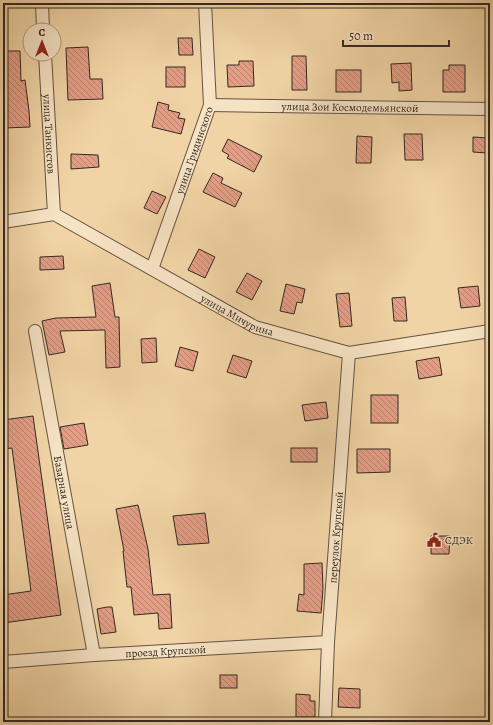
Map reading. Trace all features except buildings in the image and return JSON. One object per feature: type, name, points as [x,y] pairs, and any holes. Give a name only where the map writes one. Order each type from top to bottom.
[{"type":"street","points":[[42,3],[43,22]]},
{"type":"street","name":"улица Гридинского","points":[[152,269],[210,105],[205,3]]},
{"type":"street","name":"улица Танкистов","points":[[45,62],[54,214]]},
{"type":"street","name":"улица Зои Космодемьянской","points":[[210,105],[490,109]]},
{"type":"street","points":[[3,222],[54,214]]},
{"type":"street","name":"улица Мичурина","points":[[54,214],[255,327],[349,353],[490,331]]},
{"type":"street","name":"Базарная улица","points":[[35,331],[94,655]]},
{"type":"street","name":"переулок Крупской","points":[[325,722],[328,642],[349,353]]},
{"type":"street","name":"проезд Крупской","points":[[3,662],[94,655],[328,642]]},
{"type":"place","name":"СДЭК","points":[[434,540]]}]
